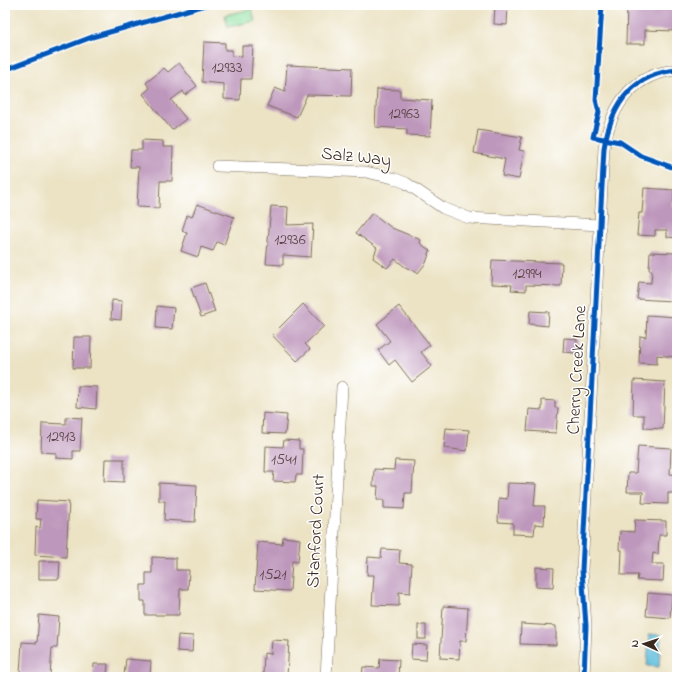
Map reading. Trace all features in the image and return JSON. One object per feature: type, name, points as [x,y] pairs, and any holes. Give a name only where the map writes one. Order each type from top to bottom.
[{"type":"street","name":"Cherry Creek Lane","points":[[584,677],[586,626],[582,570],[604,148],[607,128],[611,117],[624,96],[645,79],[677,70]]},
{"type":"street","name":"Salz Way","points":[[217,166],[366,172],[394,178],[406,183],[443,208],[469,218],[600,225]]},
{"type":"street","name":"Stanford Court","points":[[326,677],[342,387]]},
{"type":"green space","points":[[252,9],[255,21],[228,27],[225,15]]},
{"type":"water","points":[[649,634],[661,635],[659,667],[647,666]]},
{"type":"building","points":[[495,5],[508,5],[507,25],[494,24]]},
{"type":"building","points":[[627,5],[677,5],[677,31],[645,30],[645,44],[626,44]]},
{"type":"building","points":[[204,42],[225,43],[225,50],[232,50],[232,56],[242,57],[242,46],[253,46],[251,79],[241,79],[240,100],[224,99],[224,84],[202,82]]},
{"type":"building","points":[[179,63],[197,86],[185,95],[183,91],[171,100],[186,119],[172,130],[143,94],[150,88],[146,83],[164,68],[168,72]]},
{"type":"building","points":[[287,65],[352,68],[351,96],[307,95],[297,117],[267,106],[275,88],[285,92]]},
{"type":"building","points":[[377,89],[400,90],[400,98],[432,100],[430,136],[407,135],[407,129],[375,127]]},
{"type":"building","points":[[478,130],[522,137],[519,150],[524,151],[519,179],[502,176],[505,159],[474,153]]},
{"type":"building","points":[[142,140],[163,141],[163,147],[173,147],[172,181],[160,181],[159,208],[137,207],[139,167],[130,167],[131,150],[142,150]]},
{"type":"building","points":[[644,188],[674,190],[673,207],[677,207],[677,238],[667,237],[667,230],[655,230],[655,236],[637,235],[639,213],[642,213]]},
{"type":"building","points":[[197,204],[234,217],[224,245],[217,242],[213,251],[201,247],[198,257],[181,251],[187,233],[182,231],[187,215],[192,217]]},
{"type":"building","points":[[271,206],[288,207],[287,225],[313,224],[311,257],[283,255],[283,265],[266,264]]},
{"type":"building","points":[[372,213],[392,228],[421,240],[420,243],[430,251],[426,263],[418,273],[405,267],[395,259],[387,268],[373,258],[377,248],[356,233]]},
{"type":"building","points":[[650,252],[675,253],[672,301],[637,299],[639,282],[651,283],[652,270],[649,270]]},
{"type":"building","points":[[492,260],[562,263],[561,286],[526,285],[526,291],[511,290],[512,285],[491,284]]},
{"type":"building","points":[[205,283],[215,312],[201,317],[191,288]]},
{"type":"building","points":[[112,300],[122,301],[121,320],[111,319]]},
{"type":"building","points":[[303,304],[324,326],[305,344],[310,349],[297,361],[272,335]]},
{"type":"building","points":[[157,306],[174,308],[172,329],[156,328]]},
{"type":"building","points":[[399,306],[430,345],[421,352],[432,366],[412,382],[395,360],[389,365],[378,350],[390,341],[377,324]]},
{"type":"building","points":[[530,311],[549,312],[548,326],[529,324]]},
{"type":"building","points":[[647,315],[677,317],[675,357],[657,355],[657,364],[639,363],[640,336],[646,337]]},
{"type":"building","points":[[74,337],[91,337],[90,368],[73,368]]},
{"type":"building","points":[[564,338],[577,339],[576,353],[563,352]]},
{"type":"building","points":[[634,380],[665,382],[663,429],[644,428],[644,415],[633,415]]},
{"type":"building","points":[[78,386],[97,387],[96,409],[77,407]]},
{"type":"building","points":[[542,400],[555,401],[555,408],[558,408],[556,433],[527,431],[529,409],[542,410]]},
{"type":"building","points":[[5,404],[9,405],[7,433],[5,433]]},
{"type":"building","points":[[263,413],[287,415],[285,434],[262,433]]},
{"type":"building","points":[[66,417],[82,418],[80,451],[73,451],[73,459],[56,458],[56,453],[41,452],[42,423],[66,424]]},
{"type":"building","points":[[446,428],[469,430],[467,451],[444,448]]},
{"type":"building","points":[[284,440],[299,441],[299,449],[303,449],[302,475],[296,475],[295,482],[273,481],[274,472],[265,472],[266,446],[283,447]]},
{"type":"building","points":[[638,446],[671,448],[670,474],[677,475],[677,493],[668,493],[668,504],[642,503],[643,492],[627,492],[628,473],[636,473]]},
{"type":"building","points":[[105,459],[124,459],[124,482],[104,481]]},
{"type":"building","points":[[395,460],[414,461],[412,493],[405,493],[404,509],[384,508],[384,500],[377,500],[378,486],[373,486],[374,469],[394,470]]},
{"type":"building","points":[[159,483],[197,485],[195,522],[164,520],[165,501],[159,501]]},
{"type":"building","points":[[508,483],[536,484],[534,506],[545,506],[544,525],[535,524],[534,535],[513,534],[513,523],[498,522],[499,498],[507,499]]},
{"type":"building","points":[[37,500],[69,502],[66,557],[35,555],[36,527],[40,528],[41,519],[36,519]]},
{"type":"building","points":[[635,520],[666,521],[666,535],[659,535],[658,554],[653,553],[652,564],[664,564],[663,581],[637,580],[638,575],[621,575],[622,550],[619,550],[620,531],[634,532]]},
{"type":"building","points":[[283,537],[300,539],[298,562],[292,561],[290,591],[255,589],[258,542],[282,544]]},
{"type":"building","points":[[382,549],[400,550],[399,563],[412,564],[410,593],[399,592],[399,606],[372,605],[374,575],[367,575],[368,557],[381,558]]},
{"type":"building","points":[[152,557],[176,558],[176,570],[189,570],[188,589],[180,589],[179,615],[145,615],[145,601],[141,601],[141,585],[146,585],[146,573],[152,573]]},
{"type":"building","points":[[39,561],[60,561],[59,579],[39,579]]},
{"type":"building","points":[[536,567],[554,568],[553,588],[536,587]]},
{"type":"building","points":[[648,593],[672,595],[670,618],[646,616]]},
{"type":"building","points":[[443,606],[468,608],[466,641],[460,641],[459,659],[440,658]]},
{"type":"building","points":[[39,615],[59,617],[57,648],[52,648],[50,676],[20,674],[22,642],[37,643]]},
{"type":"building","points":[[521,624],[556,626],[556,645],[520,644]]},
{"type":"building","points":[[418,625],[426,625],[426,639],[418,639]]},
{"type":"building","points":[[178,635],[193,636],[192,652],[177,651]]},
{"type":"building","points":[[272,640],[289,641],[287,677],[263,676],[264,653],[271,654]]},
{"type":"building","points":[[412,644],[427,645],[426,660],[411,659]]},
{"type":"building","points":[[126,659],[151,661],[150,677],[124,676]]},
{"type":"building","points":[[380,659],[399,660],[398,677],[362,677],[363,667],[379,668]]},
{"type":"building","points":[[94,664],[108,664],[107,677],[93,677]]},
{"type":"cycle path","points":[[5,70],[92,37],[205,5]]},
{"type":"cycle path","points":[[602,5],[596,100],[599,112],[593,137],[620,142],[641,156],[677,169]]},
{"type":"cycle path","points":[[584,677],[586,626],[582,570],[604,148],[612,119],[618,106],[626,95],[647,78],[661,73],[677,70]]}]
